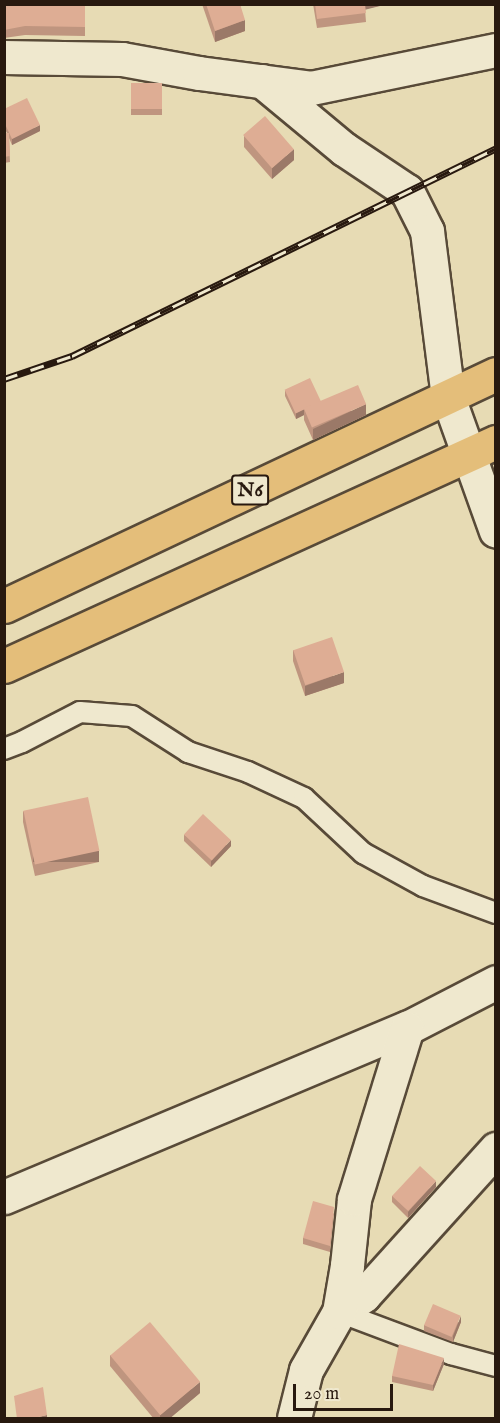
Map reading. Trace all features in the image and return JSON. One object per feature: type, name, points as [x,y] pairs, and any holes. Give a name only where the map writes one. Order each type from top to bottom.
[{"type":"highway","name":"N6","points":[[4,606],[495,374]]},
{"type":"highway","points":[[4,666],[482,448]]},
{"type":"street","points":[[4,57],[122,59],[310,88],[495,50]]},
{"type":"street","points":[[262,81],[344,149],[407,191],[427,231],[448,397],[482,448],[495,531]]},
{"type":"street","points":[[4,1197],[407,1028],[495,982]]},
{"type":"street","points":[[294,1419],[306,1370],[339,1312],[354,1199],[407,1028]]},
{"type":"street","points":[[339,1312],[364,1294],[495,1149]]},
{"type":"lane","points":[[4,749],[80,712],[132,716],[188,752],[248,772],[304,798],[363,853],[423,886],[495,913]]},
{"type":"lane","points":[[339,1312],[451,1354],[495,1366]]},
{"type":"building","points":[[4,4],[85,4],[85,27],[25,26],[4,30]]},
{"type":"building","points":[[206,4],[240,4],[245,20],[215,31]]},
{"type":"building","points":[[315,4],[365,4],[366,13],[317,19]]},
{"type":"building","points":[[131,83],[162,83],[162,109],[131,109]]},
{"type":"building","points":[[27,98],[40,125],[12,139],[4,122],[4,109]]},
{"type":"building","points":[[265,116],[294,149],[272,168],[243,135]]},
{"type":"building","points":[[4,133],[9,133],[10,156],[4,157]]},
{"type":"building","points":[[310,378],[321,402],[296,413],[285,390]]},
{"type":"building","points":[[358,385],[366,404],[312,427],[304,408]]},
{"type":"building","points":[[332,637],[344,672],[305,685],[293,650]]},
{"type":"building","points":[[88,797],[99,851],[35,865],[23,811]]},
{"type":"building","points":[[203,814],[231,840],[212,860],[184,834]]},
{"type":"building","points":[[420,1166],[436,1181],[408,1211],[392,1196]]},
{"type":"building","points":[[313,1201],[334,1207],[330,1246],[303,1238]]},
{"type":"building","points":[[433,1304],[461,1316],[452,1337],[424,1325]]},
{"type":"building","points":[[150,1322],[200,1382],[160,1415],[110,1355]]},
{"type":"building","points":[[399,1344],[444,1358],[433,1385],[392,1376]]},
{"type":"building","points":[[43,1387],[47,1415],[17,1419],[14,1396]]},
{"type":"railway","points":[[4,379],[72,356],[496,148]]}]
